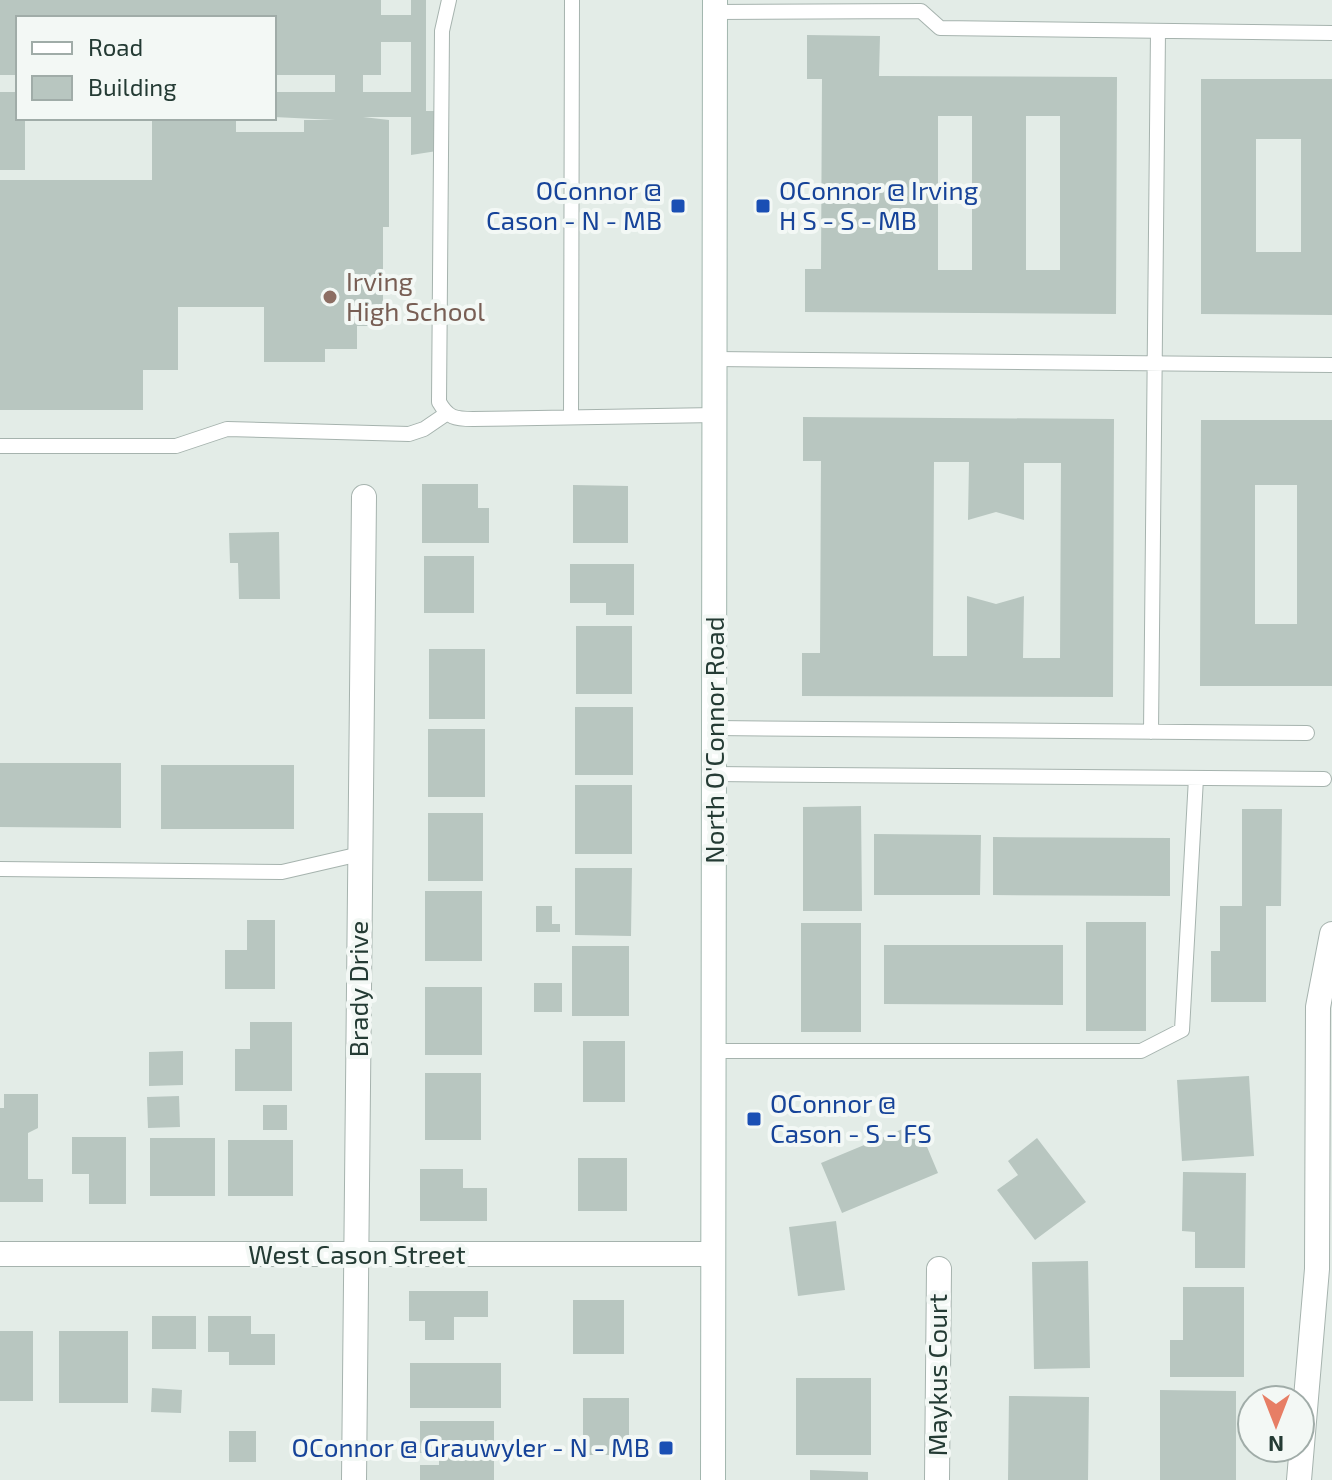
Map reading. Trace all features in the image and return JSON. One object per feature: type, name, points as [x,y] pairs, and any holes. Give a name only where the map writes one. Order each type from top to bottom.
[{"type":"street","name":"North O'Connor Road","points":[[713,1480],[715,6]]},
{"type":"street","name":"Brady Drive","points":[[354,1480],[364,497]]},
{"type":"street","points":[[1299,1480],[1317,1269],[1318,1007],[1332,934]]},
{"type":"street","name":"West Cason Street","points":[[0,1254],[713,1254]]},
{"type":"street","name":"Maykus Court","points":[[937,1480],[939,1269]]},
{"type":"lane","points":[[449,0],[442,31],[439,402],[446,414],[453,419],[716,415]]},
{"type":"lane","points":[[571,417],[572,0]]},
{"type":"lane","points":[[715,6],[921,11],[940,28],[1332,33]]},
{"type":"lane","points":[[1151,732],[1158,31]]},
{"type":"lane","points":[[715,359],[1332,365]]},
{"type":"lane","points":[[0,446],[176,446],[227,429],[409,434],[424,429],[446,414]]},
{"type":"lane","points":[[715,728],[1307,733]]},
{"type":"lane","points":[[715,774],[1324,779]]},
{"type":"lane","points":[[714,1051],[1141,1051],[1182,1030],[1196,778]]},
{"type":"lane","points":[[0,869],[282,872],[360,854]]},
{"type":"building","points":[[0,0],[381,0],[381,15],[411,15],[411,0],[426,0],[426,111],[437,111],[437,151],[411,155],[411,117],[363,117],[389,120],[389,227],[383,227],[383,326],[357,326],[357,349],[325,349],[325,362],[264,362],[264,307],[178,307],[178,370],[143,370],[143,410],[0,410],[0,180],[152,180],[152,120],[236,120],[236,132],[304,132],[304,120],[335,120],[276,117],[276,92],[335,92],[335,75],[276,75],[276,16],[16,16],[16,75],[0,75]],"holes":[[[381,42],[411,42],[411,92],[363,92],[363,75],[381,75]]]},
{"type":"building","points":[[807,35],[880,36],[879,76],[1117,77],[1116,314],[805,312],[805,269],[821,269],[822,79],[807,79]],"holes":[[[938,116],[972,116],[972,270],[938,270]],[[1026,116],[1060,116],[1060,270],[1026,270]]]},
{"type":"building","points":[[1201,79],[1332,79],[1332,315],[1201,314]],"holes":[[[1256,139],[1301,139],[1301,252],[1256,252]]]},
{"type":"building","points":[[0,92],[16,92],[16,120],[25,120],[25,170],[0,170]]},
{"type":"building","points":[[803,417],[1114,419],[1113,697],[802,696],[802,653],[820,653],[821,461],[803,461]],"holes":[[[934,462],[969,462],[968,520],[996,512],[1024,520],[1024,463],[1061,463],[1060,658],[1023,658],[1024,596],[996,604],[967,596],[967,656],[933,656]]]},
{"type":"building","points":[[1201,420],[1332,420],[1332,686],[1200,686]],"holes":[[[1255,485],[1297,485],[1297,624],[1255,624]]]},
{"type":"building","points":[[422,484],[478,484],[478,508],[489,508],[489,543],[422,543]]},
{"type":"building","points":[[573,485],[628,486],[628,543],[573,543]]},
{"type":"building","points":[[279,532],[280,599],[239,599],[238,563],[230,563],[229,533]]},
{"type":"building","points":[[424,556],[474,556],[474,613],[424,613]]},
{"type":"building","points":[[570,564],[634,564],[634,615],[606,615],[606,603],[570,603]]},
{"type":"building","points":[[576,626],[632,626],[632,694],[576,694]]},
{"type":"building","points":[[429,649],[485,649],[485,719],[429,719]]},
{"type":"building","points":[[575,707],[633,707],[633,775],[575,775]]},
{"type":"building","points":[[428,729],[485,729],[485,797],[428,797]]},
{"type":"building","points":[[0,763],[121,763],[121,828],[0,827]]},
{"type":"building","points":[[161,765],[294,765],[294,829],[161,829]]},
{"type":"building","points":[[575,785],[632,785],[632,854],[575,854]]},
{"type":"building","points":[[861,806],[862,911],[803,911],[803,807]]},
{"type":"building","points":[[1242,809],[1282,809],[1281,906],[1266,906],[1266,1002],[1211,1002],[1211,951],[1220,951],[1220,906],[1242,906]]},
{"type":"building","points":[[428,813],[483,813],[483,881],[428,881]]},
{"type":"building","points":[[874,834],[981,835],[980,895],[874,895]]},
{"type":"building","points":[[993,837],[1170,838],[1170,896],[993,895]]},
{"type":"building","points":[[575,868],[632,868],[631,936],[575,935]]},
{"type":"building","points":[[425,891],[482,891],[482,961],[425,961]]},
{"type":"building","points":[[536,906],[552,906],[552,924],[560,924],[560,932],[536,932]]},
{"type":"building","points":[[247,920],[275,920],[275,989],[225,989],[225,950],[247,950]]},
{"type":"building","points":[[1086,922],[1146,922],[1146,1031],[1086,1031]]},
{"type":"building","points":[[801,923],[861,923],[861,1032],[801,1032]]},
{"type":"building","points":[[884,945],[1063,945],[1063,1005],[884,1004]]},
{"type":"building","points":[[572,946],[629,946],[629,1016],[572,1016]]},
{"type":"building","points":[[534,983],[562,983],[562,1012],[534,1012]]},
{"type":"building","points":[[425,987],[482,987],[482,1055],[425,1055]]},
{"type":"building","points":[[250,1022],[292,1022],[292,1091],[235,1091],[235,1049],[250,1049]]},
{"type":"building","points":[[583,1041],[625,1041],[625,1102],[583,1102]]},
{"type":"building","points":[[183,1051],[183,1085],[149,1086],[149,1052]]},
{"type":"building","points":[[425,1073],[481,1073],[481,1140],[425,1140]]},
{"type":"building","points":[[1249,1076],[1254,1156],[1182,1161],[1177,1080]]},
{"type":"building","points":[[4,1094],[38,1094],[38,1128],[28,1133],[28,1179],[43,1179],[43,1202],[0,1202],[0,1108],[4,1108]]},
{"type":"building","points":[[179,1096],[180,1127],[148,1128],[147,1097]]},
{"type":"building","points":[[263,1105],[287,1105],[287,1130],[263,1130]]},
{"type":"building","points":[[917,1123],[938,1173],[842,1213],[821,1163]]},
{"type":"building","points":[[72,1137],[126,1137],[126,1204],[89,1204],[89,1174],[72,1174]]},
{"type":"building","points":[[150,1138],[215,1138],[215,1196],[150,1196]]},
{"type":"building","points":[[1037,1138],[1086,1202],[1035,1240],[997,1190],[1018,1175],[1008,1161]]},
{"type":"building","points":[[228,1140],[293,1140],[293,1196],[228,1196]]},
{"type":"building","points":[[578,1158],[627,1158],[627,1211],[578,1211]]},
{"type":"building","points":[[420,1169],[463,1169],[463,1188],[487,1188],[487,1221],[420,1221]]},
{"type":"building","points":[[1183,1172],[1246,1173],[1245,1268],[1195,1268],[1195,1232],[1182,1231]]},
{"type":"building","points":[[836,1221],[845,1290],[798,1296],[789,1227]]},
{"type":"building","points":[[1088,1261],[1090,1368],[1034,1369],[1032,1262]]},
{"type":"building","points":[[1183,1287],[1244,1287],[1244,1377],[1170,1377],[1170,1340],[1183,1340]]},
{"type":"building","points":[[409,1291],[488,1291],[488,1317],[454,1317],[454,1340],[425,1340],[425,1321],[409,1321]]},
{"type":"building","points":[[573,1300],[624,1300],[624,1354],[573,1354]]},
{"type":"building","points":[[152,1316],[196,1316],[196,1349],[152,1349]]},
{"type":"building","points":[[208,1316],[251,1316],[251,1334],[275,1334],[275,1365],[229,1365],[229,1352],[208,1352]]},
{"type":"building","points":[[0,1331],[33,1331],[33,1401],[0,1401]]},
{"type":"building","points":[[59,1331],[128,1331],[128,1403],[59,1403]]},
{"type":"building","points":[[410,1363],[501,1363],[501,1408],[410,1408]]},
{"type":"building","points":[[796,1378],[871,1378],[871,1455],[796,1455]]},
{"type":"building","points":[[152,1388],[182,1390],[181,1413],[151,1412]]},
{"type":"building","points":[[1160,1390],[1236,1391],[1236,1480],[1160,1480]]},
{"type":"building","points":[[1009,1396],[1089,1397],[1088,1480],[1008,1480]]},
{"type":"building","points":[[583,1398],[629,1398],[629,1455],[583,1455]]},
{"type":"building","points":[[420,1421],[494,1421],[494,1480],[420,1480],[420,1465],[439,1465],[439,1453],[420,1453]]},
{"type":"building","points":[[229,1431],[256,1431],[256,1462],[229,1462]]},
{"type":"building","points":[[810,1470],[868,1472],[868,1480],[810,1480]]},
{"type":"place","name":"OConnor @ Cason - N - MB","points":[[678,206]]},
{"type":"place","name":"OConnor @ Irving H S - S - MB","points":[[763,206]]},
{"type":"place","name":"Irving High School","points":[[330,297]]},
{"type":"place","name":"OConnor @ Cason - S - FS","points":[[754,1119]]},
{"type":"place","name":"OConnor @ Grauwyler - N - MB","points":[[666,1448]]}]
